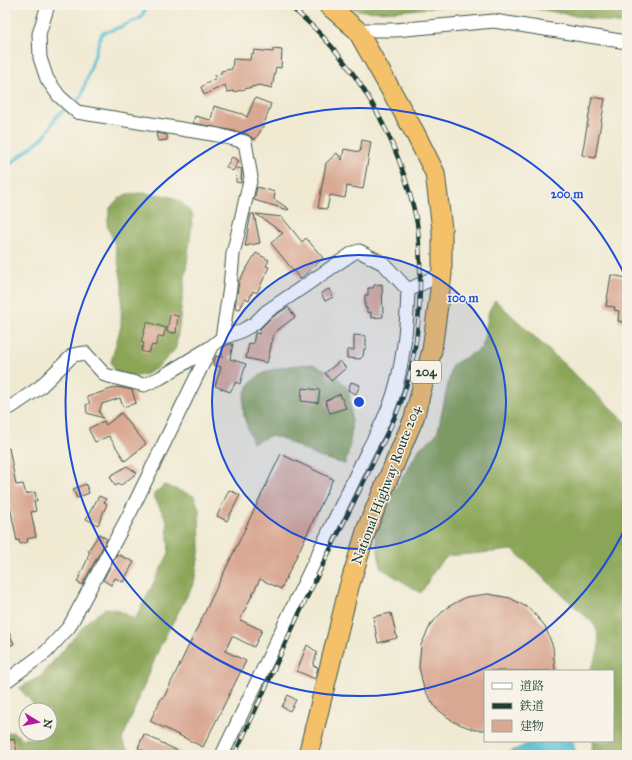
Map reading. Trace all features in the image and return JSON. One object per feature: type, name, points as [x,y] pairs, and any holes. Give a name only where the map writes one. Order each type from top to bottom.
[{"type":"highway","name":"National Highway Route 204","points":[[308,755],[349,587],[367,528],[414,418],[432,350],[442,274],[442,229],[435,174],[415,132],[356,30],[328,5]]},
{"type":"street","points":[[48,5],[40,34],[40,58],[47,79],[58,96],[77,112],[218,135],[245,142],[251,177],[233,254],[230,287],[222,338]]},
{"type":"street","points":[[356,30],[395,30],[494,21],[627,42]]},
{"type":"street","points":[[5,408],[11,407],[40,388],[73,355],[85,352],[105,375],[144,385],[160,378],[211,347],[222,338],[239,332],[254,324],[266,312],[353,253],[359,251],[384,264],[408,290],[405,341],[394,394],[380,428],[367,452],[222,755]]},
{"type":"street","points":[[408,290],[442,274]]},
{"type":"street","points":[[5,682],[46,652],[69,627],[130,513],[211,347]]},
{"type":"green space","points":[[343,5],[457,5],[381,12],[353,9]]},
{"type":"green space","points":[[515,5],[601,5],[627,11],[627,25]]},
{"type":"green space","points":[[142,193],[177,199],[193,216],[176,348],[157,368],[150,372],[143,375],[126,376],[116,373],[111,362],[121,326],[122,283],[115,245],[107,225],[110,208],[118,199],[127,194]]},
{"type":"green space","points":[[495,300],[627,423],[627,755],[591,755],[593,742],[614,742],[614,670],[589,670],[599,648],[597,631],[594,624],[513,550],[448,556],[436,568],[421,593],[381,568],[375,535],[382,511],[420,448],[434,437],[438,430],[452,365],[482,348],[489,311]]},
{"type":"green space","points":[[312,364],[333,373],[349,389],[352,426],[350,444],[345,464],[319,457],[281,438],[270,436],[253,443],[247,426],[244,416],[243,401],[247,389],[253,380],[274,369]]},
{"type":"green space","points":[[164,485],[194,496],[199,509],[200,548],[194,583],[161,644],[122,740],[127,749],[141,755],[5,755],[5,733],[13,732],[18,736],[18,742],[58,742],[58,702],[32,702],[19,688],[41,676],[88,621],[106,608],[118,610],[135,619],[169,553],[167,521],[153,495]]},
{"type":"water","points":[[533,742],[573,742],[576,755],[503,755]]},
{"type":"building","points":[[273,49],[282,50],[281,68],[276,67],[272,88],[259,85],[234,92],[227,92],[225,85],[204,95],[201,87],[216,78],[215,75],[221,74],[221,71],[232,69],[233,59],[250,60],[251,54],[253,54],[254,50],[273,52]]},
{"type":"building","points":[[592,97],[605,99],[595,158],[582,155]]},
{"type":"building","points":[[255,98],[271,104],[263,127],[255,140],[247,134],[193,123],[195,116],[211,120],[214,106],[242,114],[247,117]]},
{"type":"building","points":[[156,133],[167,135],[167,140],[158,141]]},
{"type":"building","points":[[362,140],[371,142],[363,189],[347,186],[345,198],[330,195],[327,209],[318,208],[326,163],[337,153],[342,160],[344,149],[360,152]]},
{"type":"building","points":[[232,157],[239,161],[233,171],[226,167]]},
{"type":"building","points":[[237,168],[242,169],[241,183],[236,182]]},
{"type":"building","points":[[257,187],[275,192],[274,199],[289,209],[288,210],[254,200]]},
{"type":"building","points":[[251,214],[254,214],[260,243],[245,246]]},
{"type":"building","points":[[256,214],[282,217],[302,242],[306,238],[323,258],[300,279],[271,243],[283,233]]},
{"type":"building","points":[[256,253],[269,260],[266,266],[269,267],[257,293],[253,291],[249,300],[245,298],[240,309],[235,308],[239,281]]},
{"type":"building","points":[[611,275],[627,278],[627,323],[618,321],[619,311],[614,310],[615,307],[606,306]]},
{"type":"building","points":[[382,284],[383,317],[371,318],[371,312],[367,313],[367,308],[365,308],[365,295],[368,295],[368,288],[373,288],[374,285]]},
{"type":"building","points":[[329,289],[333,297],[325,301],[321,293]]},
{"type":"building","points":[[288,307],[295,317],[274,333],[267,363],[246,358],[249,343],[253,344],[255,333],[259,334],[260,329],[271,318]]},
{"type":"building","points":[[170,314],[178,316],[176,333],[167,332]]},
{"type":"building","points":[[147,322],[166,328],[163,337],[159,336],[155,346],[152,345],[148,353],[141,351],[144,343],[141,342]]},
{"type":"building","points":[[354,335],[366,336],[366,349],[364,349],[363,356],[360,359],[347,358],[347,350],[354,350]]},
{"type":"building","points":[[233,344],[230,359],[246,364],[240,384],[236,382],[230,392],[215,386],[221,367],[213,365],[216,356],[222,357],[223,347]]},
{"type":"building","points":[[340,361],[346,368],[331,381],[325,373]]},
{"type":"building","points":[[351,382],[360,385],[356,394],[348,390]]},
{"type":"building","points":[[117,387],[132,390],[136,403],[123,407],[120,398],[102,404],[99,412],[103,418],[87,413],[86,405],[90,403],[87,397]]},
{"type":"building","points":[[302,388],[320,390],[318,403],[301,401]]},
{"type":"building","points":[[340,394],[346,408],[330,413],[325,401]]},
{"type":"building","points":[[121,413],[146,444],[125,461],[109,436],[95,442],[89,430],[89,428],[104,421],[106,425]]},
{"type":"building","points":[[9,448],[16,485],[23,484],[26,494],[35,492],[37,501],[34,501],[36,511],[31,512],[36,537],[27,539],[28,542],[20,544],[19,540],[17,541],[5,482],[5,449]]},
{"type":"building","points":[[281,454],[333,479],[281,589],[260,579],[240,620],[262,630],[254,647],[232,636],[225,651],[246,661],[203,747],[150,721],[162,697],[164,697]]},
{"type":"building","points":[[127,466],[137,473],[120,486],[119,484],[115,486],[110,476]]},
{"type":"building","points":[[86,484],[89,493],[77,498],[73,489]]},
{"type":"building","points":[[229,490],[240,495],[227,521],[217,516]]},
{"type":"building","points":[[99,496],[106,499],[104,502],[107,504],[98,525],[86,519]]},
{"type":"building","points":[[99,534],[107,539],[82,585],[77,582],[88,558],[87,557],[90,552],[88,551]]},
{"type":"building","points":[[117,554],[134,562],[123,582],[115,578],[111,585],[103,580]]},
{"type":"building","points":[[488,594],[510,598],[530,609],[545,626],[553,647],[555,670],[484,670],[484,730],[475,730],[454,722],[436,708],[424,689],[419,667],[421,645],[431,624],[446,608],[466,597]]},
{"type":"building","points":[[391,613],[397,638],[378,643],[373,617]]},
{"type":"building","points":[[5,623],[14,644],[5,648]]},
{"type":"building","points":[[307,645],[317,652],[313,666],[318,667],[315,679],[297,671]]},
{"type":"building","points":[[288,695],[296,700],[290,711],[282,707]]},
{"type":"building","points":[[144,734],[186,755],[153,755],[138,748]]},
{"type":"building","points":[[14,739],[18,755],[5,755],[5,741]]},
{"type":"waterway","points":[[72,104],[81,97],[102,33],[141,18],[147,5]]},
{"type":"waterway","points":[[5,168],[44,137],[57,116],[68,107]]},
{"type":"railway","points":[[234,755],[303,606],[397,412],[409,377],[418,328],[420,294],[419,237],[409,192],[399,161],[387,132],[372,103],[354,75],[312,26],[288,5]]}]
